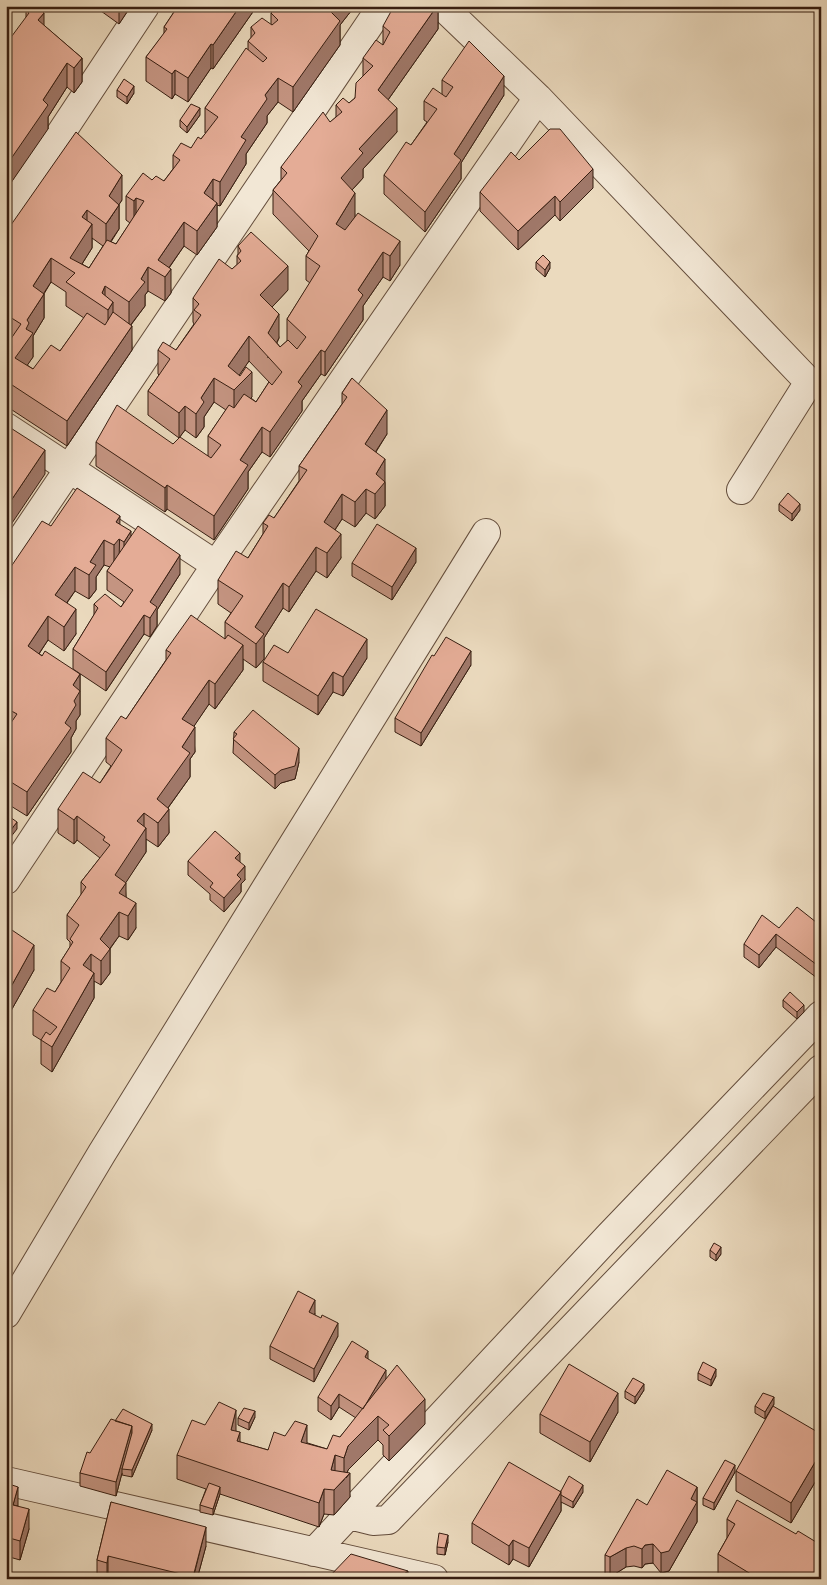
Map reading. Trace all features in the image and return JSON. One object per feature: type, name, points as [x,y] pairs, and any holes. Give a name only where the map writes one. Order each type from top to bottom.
[{"type":"street","points":[[6,216],[145,6]]},
{"type":"street","points":[[6,562],[382,6]]},
{"type":"street","points":[[442,6],[538,98],[808,382],[741,490]]},
{"type":"street","points":[[6,880],[216,565],[538,98]]},
{"type":"street","points":[[6,427],[216,565]]},
{"type":"street","points":[[6,1314],[102,1153],[486,532]]},
{"type":"street","points":[[314,1552],[609,1236],[821,1015]]},
{"type":"street","points":[[349,1515],[373,1521],[388,1520],[821,1069]]},
{"type":"street","points":[[6,1481],[434,1579]]},
{"type":"building","points":[[31,6],[38,6],[44,13],[38,20],[82,58],[74,68],[67,63],[43,100],[48,105],[6,166],[6,44],[29,13],[26,10]]},
{"type":"building","points":[[178,6],[240,6],[188,78],[175,70],[172,74],[146,57],[167,29],[164,27]]},
{"type":"building","points":[[277,6],[335,6],[331,12],[340,21],[293,87],[278,78],[265,95],[267,99],[241,137],[246,140],[220,182],[213,179],[204,193],[217,203],[197,231],[184,222],[158,260],[171,269],[165,277],[148,267],[141,279],[145,282],[129,302],[105,286],[102,293],[113,302],[108,310],[66,282],[75,273],[51,258],[33,286],[44,294],[27,320],[29,323],[26,329],[33,333],[15,358],[33,369],[51,345],[60,351],[87,313],[105,325],[113,312],[132,326],[67,421],[6,381],[6,346],[21,324],[10,317],[6,322],[6,232],[76,132],[122,175],[109,196],[119,205],[106,224],[87,210],[82,217],[92,224],[70,258],[89,268],[107,240],[116,244],[144,201],[136,198],[134,201],[126,196],[143,173],[152,180],[156,176],[164,181],[180,160],[173,155],[181,143],[191,148],[198,137],[201,139],[218,117],[205,108],[246,48],[263,62],[267,58],[248,41],[255,33],[251,27],[262,18],[272,25],[278,20],[271,13]]},
{"type":"building","points":[[394,6],[437,6],[378,90],[397,108],[359,149],[363,153],[341,178],[355,193],[336,224],[345,230],[358,213],[400,241],[390,256],[383,252],[358,290],[363,295],[325,352],[321,350],[298,382],[302,386],[270,432],[262,427],[240,460],[248,465],[214,516],[167,485],[165,488],[96,442],[117,405],[173,444],[180,437],[211,458],[221,445],[208,436],[229,405],[234,408],[244,394],[256,402],[269,382],[272,385],[282,372],[249,336],[228,366],[240,376],[246,367],[252,372],[234,390],[214,378],[201,398],[204,402],[196,414],[185,406],[179,413],[148,391],[170,359],[158,350],[163,342],[176,350],[201,315],[194,310],[199,304],[193,298],[219,259],[232,269],[241,261],[237,256],[241,251],[238,246],[251,232],[288,266],[260,295],[279,314],[268,333],[280,347],[288,340],[297,349],[306,337],[287,319],[320,266],[306,256],[318,236],[273,190],[287,173],[281,167],[323,112],[330,122],[342,112],[336,105],[343,98],[349,103],[355,98],[356,83],[373,66],[363,58],[376,40],[383,45],[390,32],[383,26]]},
{"type":"building","points":[[469,41],[504,76],[454,154],[461,160],[425,212],[384,175],[406,142],[411,145],[437,109],[424,101],[433,88],[446,97],[453,87],[442,80]]},
{"type":"building","points":[[124,79],[134,86],[127,97],[117,90]]},
{"type":"building","points":[[191,104],[200,108],[187,127],[180,120]]},
{"type":"building","points":[[550,129],[560,129],[593,169],[560,202],[555,196],[518,231],[480,192],[511,152],[519,160]]},
{"type":"building","points":[[543,255],[550,262],[545,270],[536,262]]},
{"type":"building","points":[[352,378],[387,410],[365,444],[385,459],[376,474],[385,482],[375,494],[366,489],[355,502],[342,494],[324,522],[341,534],[327,553],[316,547],[289,587],[283,583],[255,627],[264,634],[256,644],[225,622],[243,596],[218,580],[236,551],[248,558],[268,526],[263,523],[269,515],[274,518],[307,470],[299,466],[347,397],[342,393]]},
{"type":"building","points":[[6,425],[45,450],[6,508]]},
{"type":"building","points":[[77,488],[120,516],[116,522],[131,531],[124,542],[119,539],[114,545],[104,540],[90,562],[96,565],[89,575],[75,567],[55,595],[76,609],[64,627],[48,616],[28,646],[42,656],[45,651],[80,674],[73,685],[80,691],[74,701],[76,705],[65,723],[71,728],[27,792],[6,779],[6,730],[17,714],[6,708],[6,589],[8,586],[6,585],[6,574],[42,521],[51,526]]},
{"type":"building","points":[[788,493],[800,504],[792,514],[779,504]]},
{"type":"building","points":[[377,524],[416,548],[392,587],[352,563]]},
{"type":"building","points":[[138,526],[180,555],[150,602],[157,607],[150,618],[144,615],[106,672],[73,649],[98,608],[94,604],[105,594],[121,607],[133,590],[107,571]]},
{"type":"building","points":[[316,609],[367,639],[343,677],[333,672],[318,696],[263,662],[274,645],[288,653]]},
{"type":"building","points":[[191,615],[225,639],[228,635],[243,645],[215,684],[209,680],[182,719],[195,727],[182,747],[190,753],[157,799],[169,809],[158,823],[144,813],[137,821],[146,828],[115,875],[126,883],[119,893],[136,903],[128,916],[119,912],[100,939],[110,949],[101,961],[91,954],[83,965],[94,973],[52,1047],[41,1040],[46,1032],[50,1035],[57,1027],[33,1010],[47,988],[55,992],[70,968],[61,961],[73,942],[70,939],[79,925],[67,915],[86,887],[81,882],[110,845],[103,840],[105,837],[77,816],[74,820],[58,809],[83,772],[100,783],[109,770],[122,750],[106,738],[121,716],[126,719],[171,653],[166,650]]},
{"type":"building","points":[[446,637],[471,651],[421,733],[395,718],[432,655],[434,656]]},
{"type":"building","points":[[253,710],[299,748],[295,766],[281,770],[275,775],[233,739],[237,734],[234,732]]},
{"type":"building","points":[[6,811],[10,813],[6,819]]},
{"type":"building","points":[[10,817],[17,822],[10,831]]},
{"type":"building","points":[[215,831],[240,853],[235,858],[245,866],[237,875],[241,879],[224,898],[210,887],[213,883],[188,861]]},
{"type":"building","points":[[797,907],[821,926],[821,968],[776,934],[759,955],[744,944],[762,915],[779,928]]},
{"type":"building","points":[[6,926],[34,945],[8,992],[6,991]]},
{"type":"building","points":[[790,992],[804,1005],[797,1012],[783,1000]]},
{"type":"building","points":[[714,1243],[721,1247],[716,1255],[710,1250]]},
{"type":"building","points":[[298,1291],[315,1300],[309,1312],[321,1318],[322,1315],[338,1323],[314,1369],[270,1346]]},
{"type":"building","points":[[352,1341],[368,1351],[365,1357],[386,1370],[363,1409],[339,1394],[331,1406],[318,1397]]},
{"type":"building","points":[[703,1362],[716,1369],[711,1380],[698,1373]]},
{"type":"building","points":[[569,1364],[618,1393],[590,1442],[540,1414]]},
{"type":"building","points":[[397,1365],[425,1399],[389,1436],[383,1430],[389,1425],[378,1416],[348,1446],[344,1458],[335,1455],[331,1470],[350,1473],[334,1490],[324,1489],[319,1503],[177,1455],[192,1420],[205,1425],[219,1402],[236,1410],[231,1430],[240,1432],[237,1441],[268,1450],[274,1432],[285,1436],[295,1421],[307,1425],[301,1442],[327,1449],[333,1435],[340,1437]]},
{"type":"building","points":[[633,1378],[644,1384],[635,1397],[625,1391]]},
{"type":"building","points":[[763,1393],[774,1397],[765,1412],[755,1406]]},
{"type":"building","points":[[773,1406],[821,1434],[821,1452],[791,1503],[736,1471]]},
{"type":"building","points":[[244,1408],[255,1411],[249,1423],[238,1418]]},
{"type":"building","points":[[123,1409],[152,1424],[132,1470],[122,1469],[132,1433],[132,1426],[115,1421]]},
{"type":"building","points":[[111,1419],[132,1426],[116,1482],[80,1473],[87,1452],[90,1453]]},
{"type":"building","points":[[725,1460],[735,1465],[714,1503],[703,1498]]},
{"type":"building","points":[[509,1462],[561,1492],[529,1548],[513,1540],[509,1546],[472,1523]]},
{"type":"building","points":[[667,1470],[697,1487],[691,1499],[697,1502],[669,1551],[661,1553],[653,1544],[645,1545],[642,1549],[634,1546],[626,1548],[610,1557],[605,1555],[637,1499],[647,1505]]},
{"type":"building","points":[[569,1476],[583,1485],[573,1502],[561,1495],[561,1491]]},
{"type":"building","points":[[6,1483],[18,1487],[13,1505],[29,1509],[20,1541],[6,1537]]},
{"type":"building","points":[[209,1483],[220,1487],[213,1509],[200,1505]]},
{"type":"building","points":[[737,1500],[796,1534],[798,1531],[821,1545],[821,1579],[759,1579],[718,1554],[735,1524],[727,1519]]},
{"type":"building","points":[[111,1502],[206,1527],[193,1577],[108,1556],[107,1563],[97,1560]]},
{"type":"building","points":[[439,1533],[448,1535],[445,1548],[437,1547]]},
{"type":"building","points":[[351,1554],[408,1571],[404,1574],[408,1579],[327,1579]]}]
